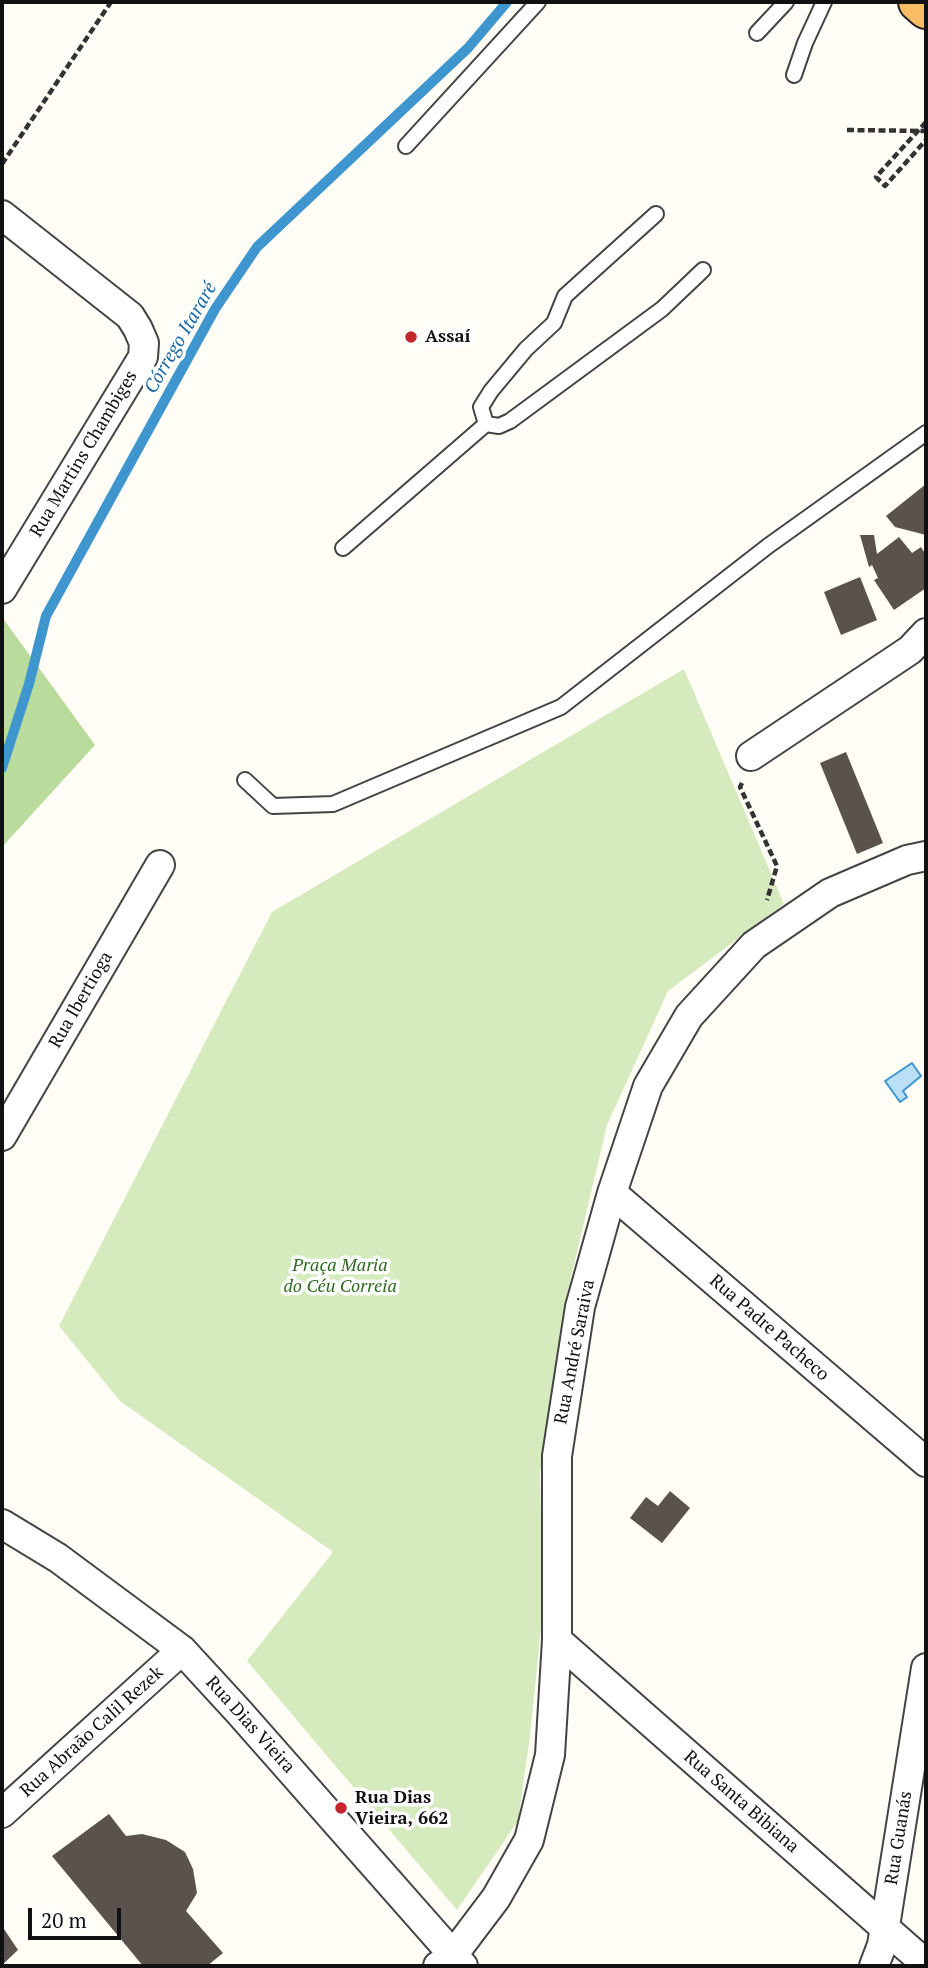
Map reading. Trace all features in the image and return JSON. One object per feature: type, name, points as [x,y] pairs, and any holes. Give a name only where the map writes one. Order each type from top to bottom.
[{"type":"highway","points":[[918,2],[926,9]]},
{"type":"street","name":"Rua Martins Chambiges","points":[[2,215],[130,316],[144,343],[142,357],[2,589]]},
{"type":"street","points":[[751,756],[910,650],[926,633]]},
{"type":"street","name":"Rua André Saraiva","points":[[451,1962],[496,1898],[529,1840],[550,1755],[557,1640],[556,1456],[580,1307],[612,1193],[648,1086],[689,1016],[754,945],[830,893],[907,860],[926,856]]},
{"type":"street","name":"Rua Ibertioga","points":[[2,1136],[160,865]]},
{"type":"street","name":"Rua Padre Pacheco","points":[[612,1193],[926,1462]]},
{"type":"street","name":"Rua Dias Vieira","points":[[2,1524],[58,1558],[182,1650],[239,1712],[451,1962]]},
{"type":"street","name":"Rua Santa Bibiana","points":[[557,1640],[926,1964]]},
{"type":"street","name":"Rua Abraão Calil Rezek","points":[[2,1813],[182,1650]]},
{"type":"street","name":"Rua Guanás","points":[[874,1966],[882,1945],[926,1668]]},
{"type":"lane","points":[[406,146],[538,2]]},
{"type":"lane","points":[[757,33],[786,2]]},
{"type":"lane","points":[[794,75],[824,2]]},
{"type":"lane","points":[[486,424],[481,407],[526,349],[554,323],[565,296],[656,214]]},
{"type":"lane","points":[[343,548],[486,424],[499,426],[510,421],[662,309],[703,270]]},
{"type":"lane","points":[[245,780],[273,806],[333,804],[561,707],[768,546],[926,433]]},
{"type":"path","points":[[2,164],[111,2]]},
{"type":"path","points":[[926,122],[876,177],[885,186],[926,140]]},
{"type":"path","points":[[847,130],[926,131]]},
{"type":"path","points":[[751,756],[740,787],[777,866],[754,945]]},
{"type":"green space","points":[[2,617],[95,745],[2,847]]},
{"type":"green space","name":"Praça Maria do Céu Correia","points":[[684,669],[784,904],[668,991],[607,1125],[568,1290],[540,1473],[543,1609],[518,1821],[457,1910],[247,1661],[333,1552],[120,1401],[59,1326],[272,912]]},
{"type":"water","points":[[912,1063],[921,1076],[903,1091],[907,1097],[900,1102],[885,1081]]},
{"type":"building","points":[[926,484],[926,535],[895,527],[886,516]]},
{"type":"building","points":[[860,535],[874,535],[877,554],[899,537],[912,553],[921,547],[926,555],[926,588],[894,610],[874,580],[878,578],[872,565],[869,567]]},
{"type":"building","points":[[860,577],[877,620],[841,635],[824,592]]},
{"type":"building","points":[[846,752],[883,843],[857,854],[820,763]]},
{"type":"building","points":[[670,1491],[690,1508],[662,1543],[630,1518],[646,1497],[658,1506]]},
{"type":"building","points":[[109,1814],[126,1836],[142,1834],[166,1840],[185,1852],[193,1869],[197,1893],[186,1911],[223,1953],[207,1966],[143,1966],[52,1856]]},
{"type":"building","points":[[2,1926],[18,1950],[2,1965]]},
{"type":"waterway","name":"Córrego Itararé","points":[[2,768],[29,684],[46,616],[215,309],[257,247],[468,48],[507,2]]},
{"type":"place","name":"Assaí","points":[[411,337]]},
{"type":"place","name":"Rua Dias Vieira, 662","points":[[341,1808]]}]
